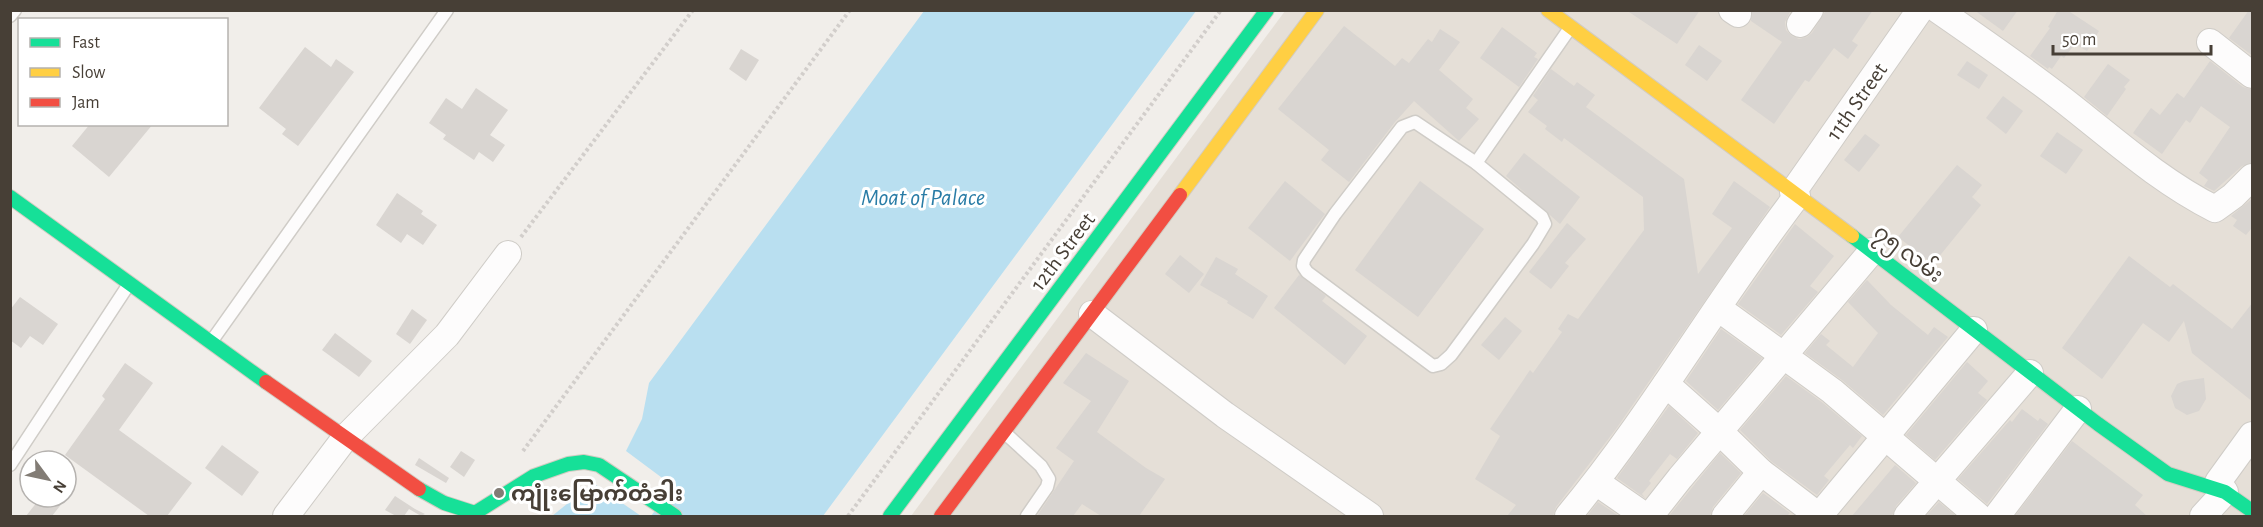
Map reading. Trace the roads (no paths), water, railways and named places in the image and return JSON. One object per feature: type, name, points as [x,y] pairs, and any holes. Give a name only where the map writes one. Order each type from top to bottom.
[{"type":"street","name":"12th Street","points":[[890,516],[1267,10]]},
{"type":"street","points":[[941,516],[1317,10]]},
{"type":"street","name":"၇၅ လမ်း","points":[[1548,10],[1872,251],[2078,409],[2168,474],[2225,492],[2253,512]]},
{"type":"street","name":"11th Street","points":[[1568,516],[1596,482],[1666,384],[1920,10]]},
{"type":"street","points":[[1938,10],[2194,199],[2215,209],[2253,177]]},
{"type":"street","points":[[2210,42],[2253,75]]},
{"type":"street","points":[[10,197],[210,343],[393,472],[445,504],[467,513],[475,513],[517,485],[557,467],[584,462],[599,465],[675,516]]},
{"type":"street","points":[[1650,516],[1872,251]]},
{"type":"street","points":[[286,516],[345,438],[447,335],[508,254]]},
{"type":"street","points":[[1718,308],[1832,391],[1978,516]]},
{"type":"street","points":[[1092,314],[1225,415],[1370,516]]},
{"type":"street","points":[[1666,384],[1761,472],[1819,516],[1886,439],[1974,330]]},
{"type":"street","points":[[1907,516],[2030,373]]},
{"type":"street","points":[[1997,516],[2078,409]]},
{"type":"street","points":[[2203,516],[2225,492],[2218,482],[2253,435]]},
{"type":"street","points":[[1725,516],[1761,472]]},
{"type":"street","points":[[1596,482],[1645,516]]},
{"type":"lane","points":[[10,16],[15,10]]},
{"type":"lane","points":[[210,343],[447,10]]},
{"type":"lane","points":[[1476,163],[1571,27]]},
{"type":"lane","points":[[1415,122],[1476,163],[1542,217],[1545,224],[1533,244],[1451,355],[1441,364],[1434,366],[1307,272],[1303,266],[1304,260],[1335,214],[1402,127],[1415,122]]},
{"type":"lane","points":[[10,465],[129,284]]},
{"type":"lane","points":[[1004,432],[1041,466],[1049,479],[1047,487],[1027,516]]},
{"type":"water","name":"Moat of Palace","points":[[924,11],[1196,11],[823,516],[651,516],[673,486],[626,451],[642,419],[649,383]]},
{"type":"water","points":[[593,483],[641,516],[552,516]]},
{"type":"place","name":"ကျုံးမြောက်တံခါး","points":[[499,493]]}]
